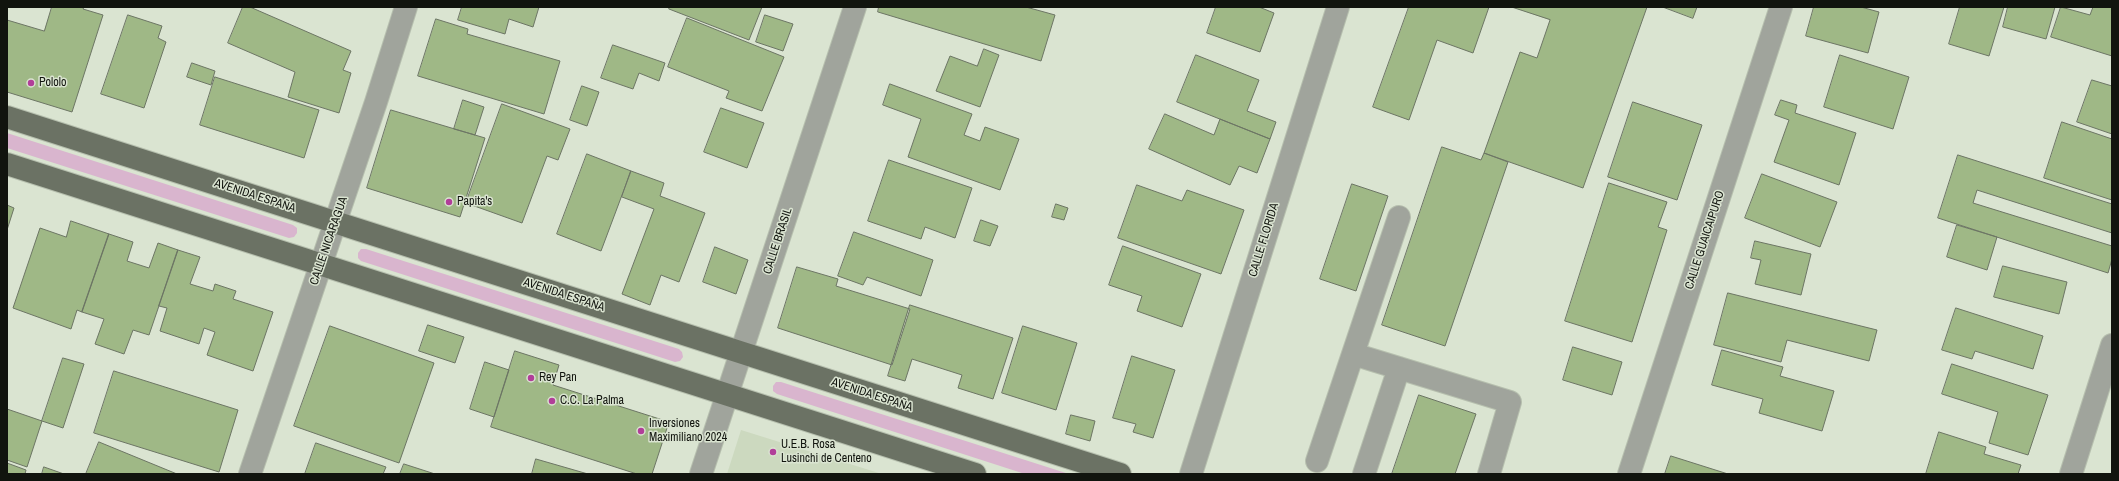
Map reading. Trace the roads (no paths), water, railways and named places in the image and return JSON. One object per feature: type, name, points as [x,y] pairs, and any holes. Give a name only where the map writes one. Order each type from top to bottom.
[{"type":"main road","name":"AVENIDA ESPAÑA","points":[[7,117],[1120,474]]},
{"type":"main road","points":[[7,164],[975,474]]},
{"type":"street","name":"CALLE NICARAGUA","points":[[250,474],[336,222],[406,7]]},
{"type":"street","name":"CALLE BRASIL","points":[[701,474],[855,7]]},
{"type":"street","name":"CALLE FLORIDA","points":[[1191,474],[1338,7]]},
{"type":"street","name":"CALLE GUAICAIPURO","points":[[1629,474],[1781,7]]},
{"type":"street","points":[[1317,461],[1399,217]]},
{"type":"street","points":[[2070,474],[2112,345]]},
{"type":"street","points":[[1353,354],[1510,402],[1489,474]]},
{"type":"street","points":[[1364,474],[1399,368]]},
{"type":"place","name":"Pololo","points":[[31,83]]},
{"type":"place","name":"Papita's","points":[[449,202]]},
{"type":"place","name":"Rey Pan","points":[[531,378]]},
{"type":"place","name":"C.C. La Palma","points":[[552,401]]},
{"type":"place","name":"Inversiones Maximiliano 2024","points":[[641,431]]},
{"type":"place","name":"U.E.B. Rosa Lusinchi de Centeno","points":[[773,452]]}]
